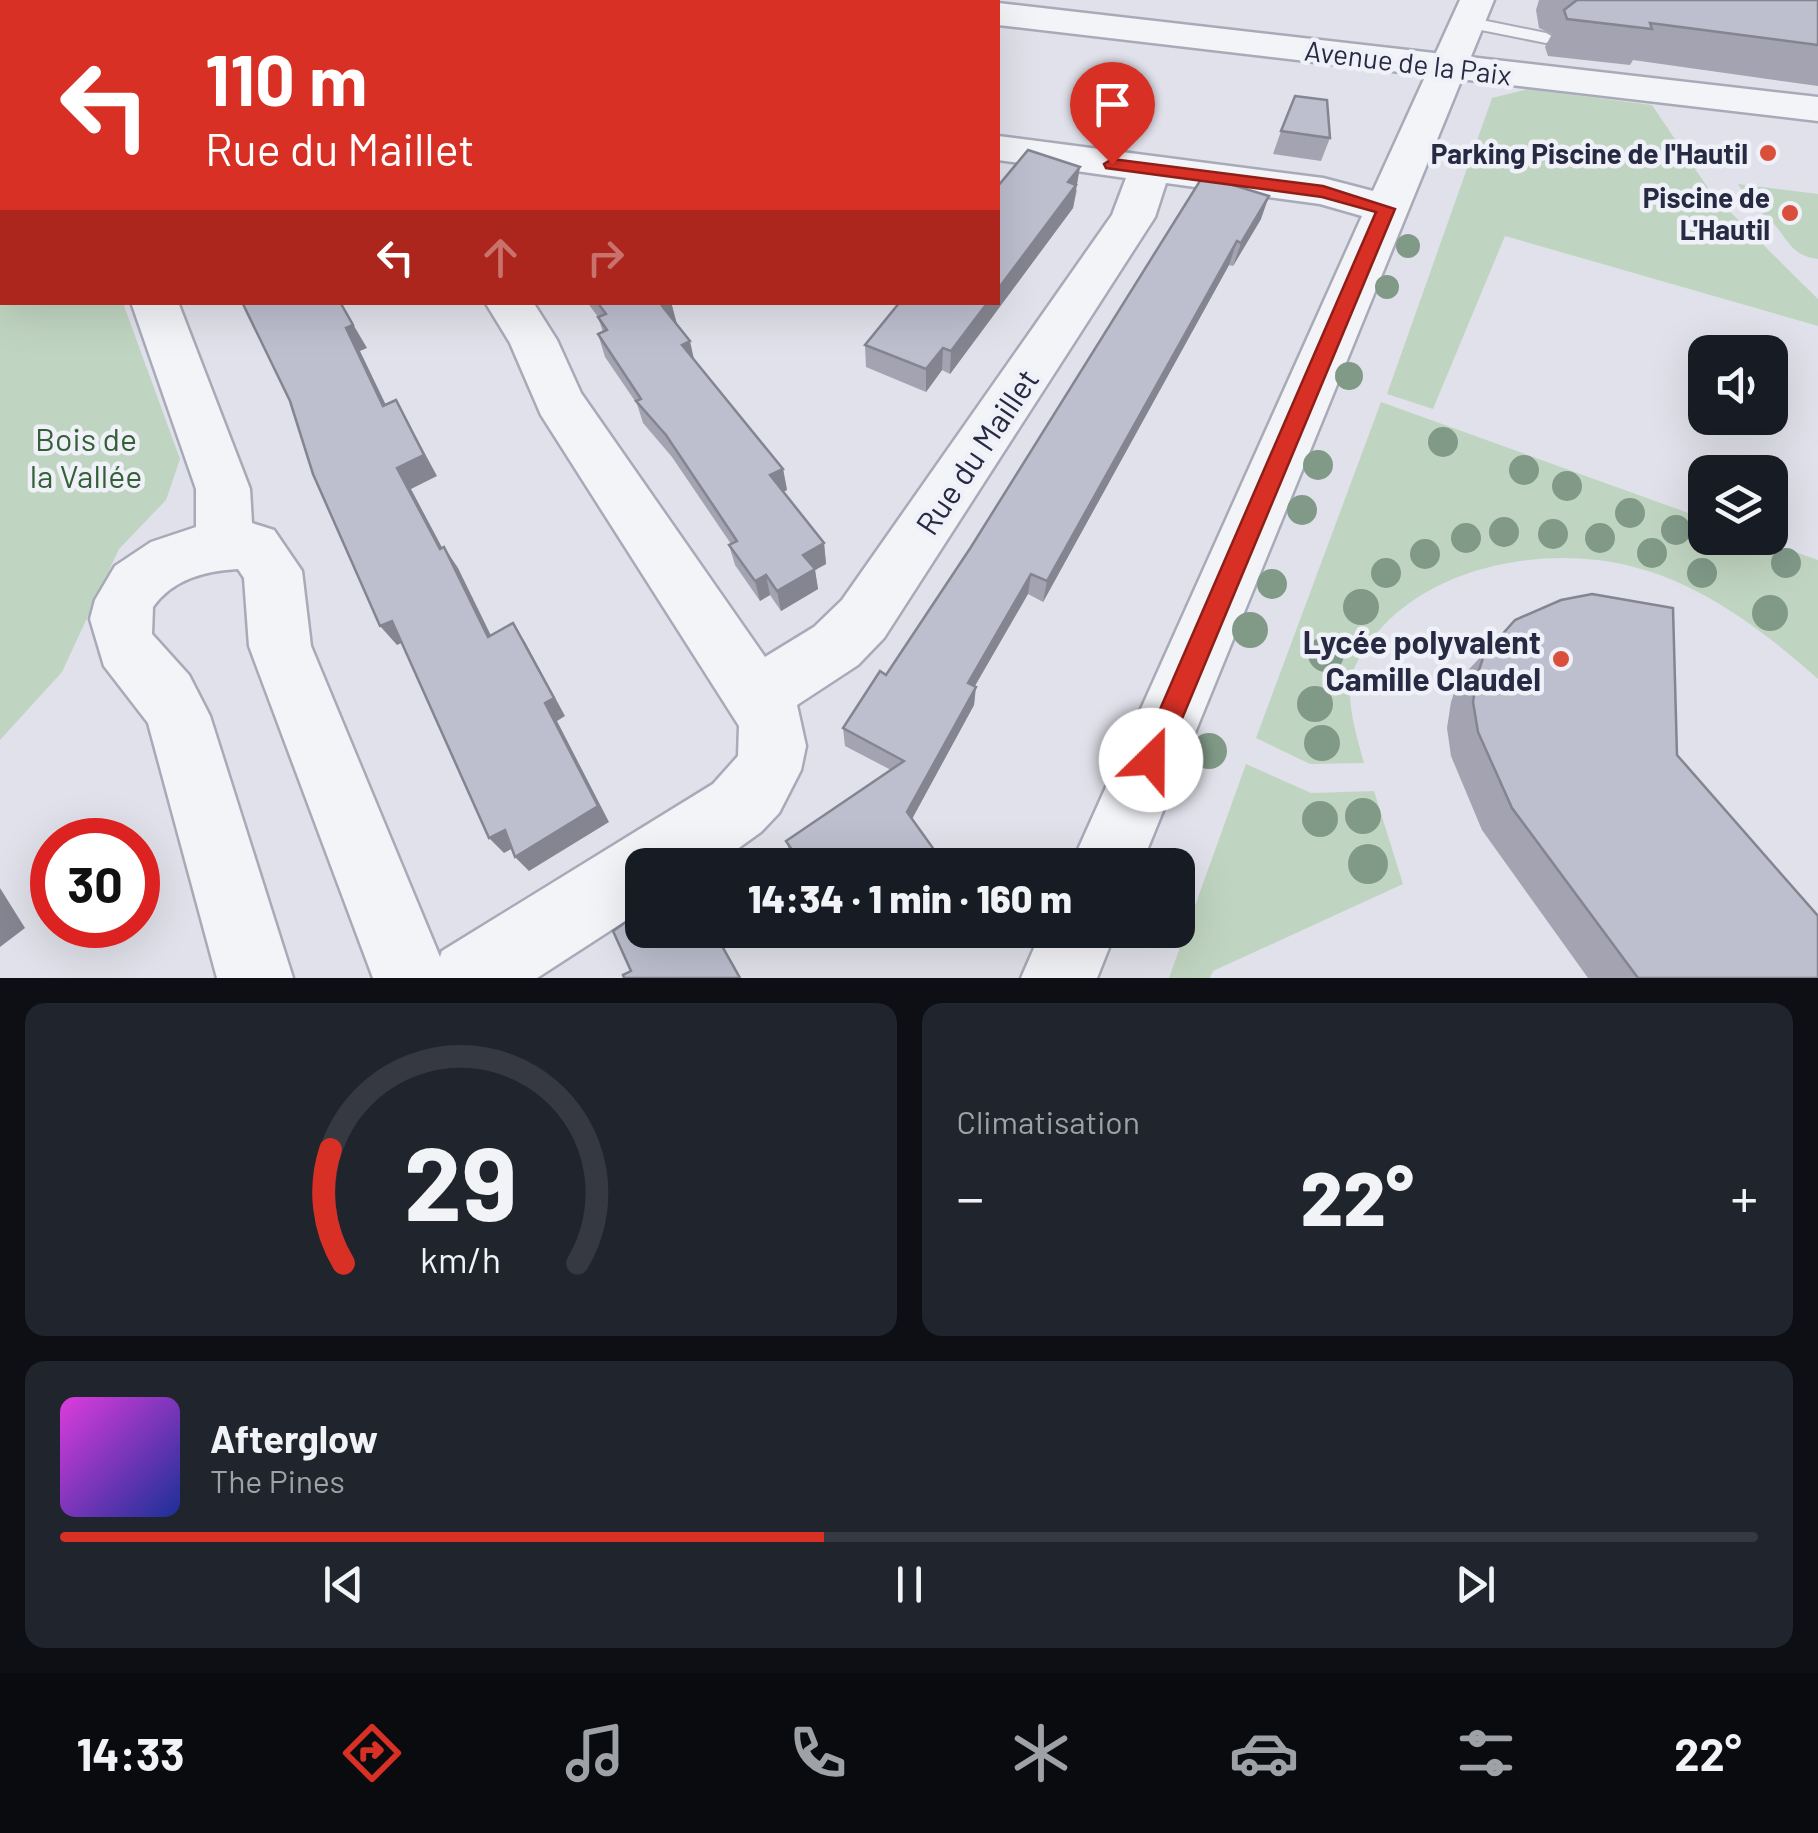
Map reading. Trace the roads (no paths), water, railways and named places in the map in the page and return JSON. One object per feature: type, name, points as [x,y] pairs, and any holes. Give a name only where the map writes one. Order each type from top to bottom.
[{"type":"street","name":"Avenue de la Paix","points":[[1000,14],[1464,30],[1818,110]]},
{"type":"street","points":[[1113,848],[1464,30]]},
{"type":"street","points":[[1000,148],[1323,191],[1386,209]]},
{"type":"street","name":"Rue du Maillet","points":[[758,695],[836,646],[862,620],[1132,217],[1142,201],[1150,170]]},
{"type":"street","points":[[155,305],[223,489],[225,543]]},
{"type":"street","points":[[510,305],[532,340],[559,401],[758,695],[776,740],[762,782],[730,814],[676,848]]},
{"type":"street","points":[[255,978],[174,708],[126,654],[120,627],[120,614],[128,598],[155,570],[182,554],[225,543],[254,547],[273,571],[280,646],[411,978]]},
{"type":"street","points":[[470,978],[625,880]]},
{"type":"street","points":[[1058,978],[1071,948]]},
{"type":"lane","points":[[1464,30],[1546,38]]},
{"type":"place","name":"Parking Piscine de l'Hautil","points":[[1768,153]]},
{"type":"place","name":"Piscine de L'Hautil","points":[[1790,213]]},
{"type":"place","name":"Lycée polyvalent Camille Claudel","points":[[1561,659]]},
{"type":"park label","name":"Bois de la Vallée","points":[[86,456]]}]
